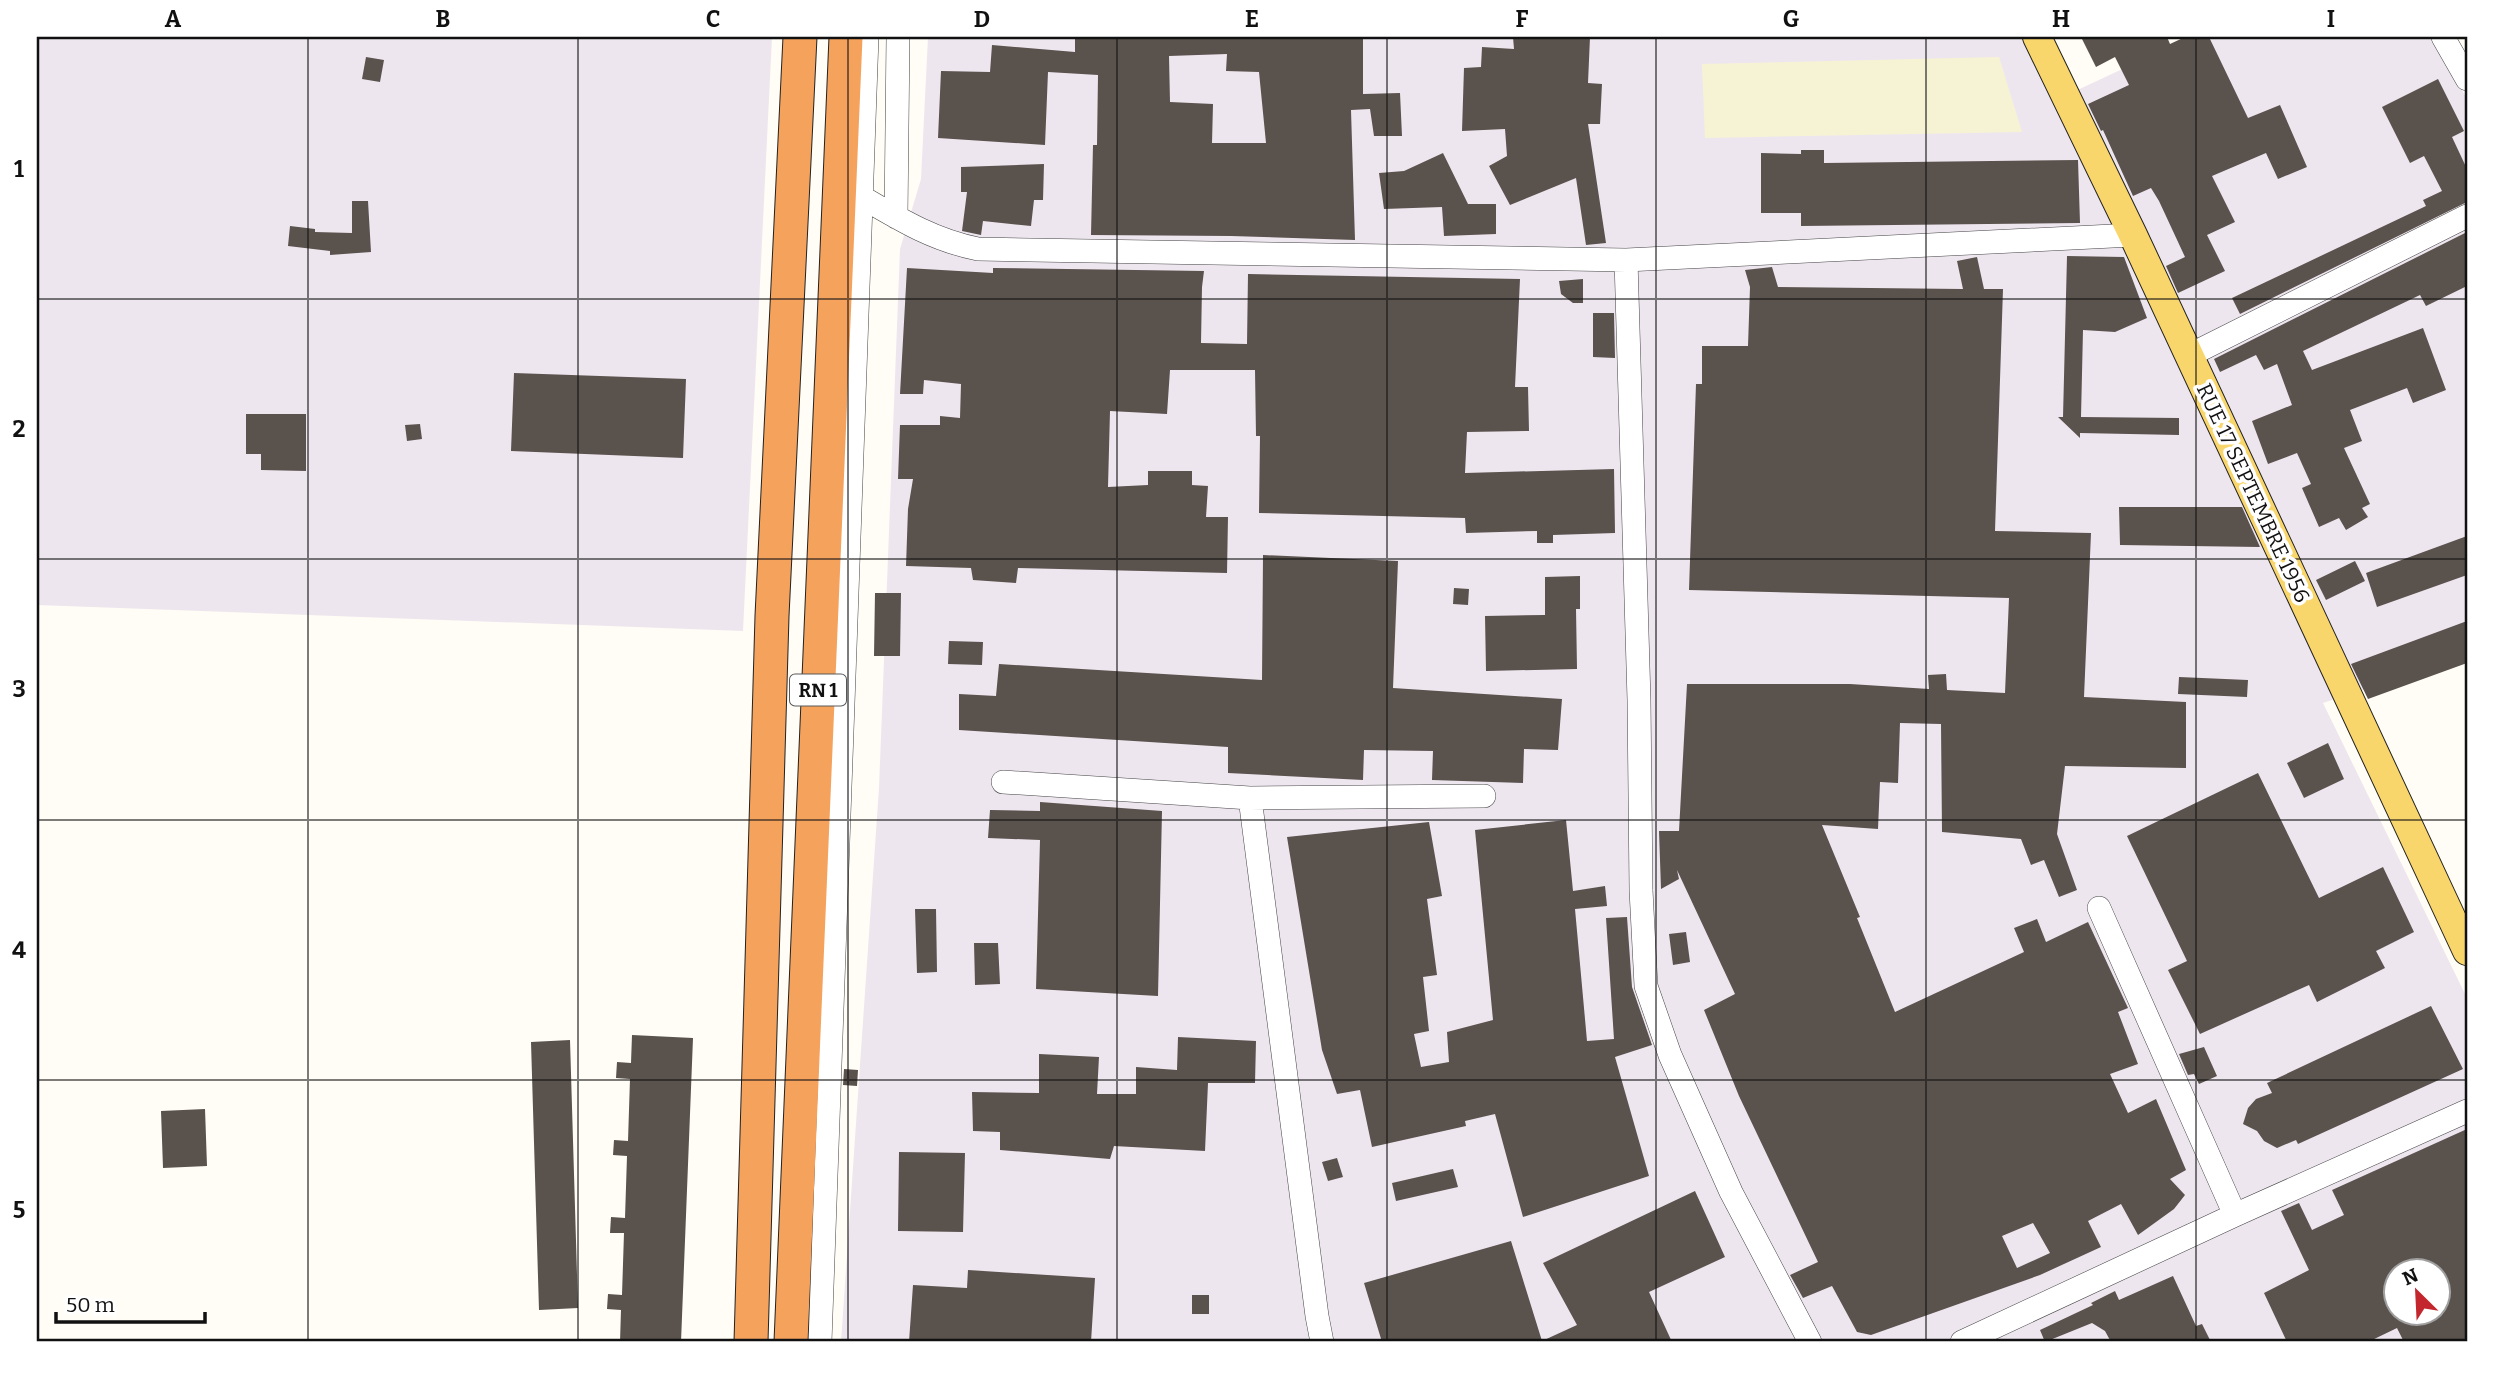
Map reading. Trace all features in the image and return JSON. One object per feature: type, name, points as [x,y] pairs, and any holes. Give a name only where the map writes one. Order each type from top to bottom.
[{"type":"highway","name":"RN 1","points":[[751,1342],[772,616],[800,37]]},
{"type":"highway","name":"RN 1","points":[[791,1342],[846,37]]},
{"type":"main road","name":"RUE 17 SEPTEMBRE 1956","points":[[2037,37],[2133,235],[2467,951]]},
{"type":"street","points":[[820,1342],[867,37]]},
{"type":"street","points":[[896,218],[898,37]]},
{"type":"street","points":[[2443,37],[2467,79]]},
{"type":"street","points":[[860,196],[896,218],[948,243],[978,249],[1626,260],[2133,235]]},
{"type":"street","points":[[2188,356],[2467,216]]},
{"type":"street","points":[[1626,260],[1639,700],[1641,890],[1646,986],[1670,1055],[1731,1192],[1810,1342]]},
{"type":"street","points":[[1003,782],[1250,798],[1485,796]]},
{"type":"street","points":[[1250,798],[1322,1342]]},
{"type":"street","points":[[2099,908],[2235,1215]]},
{"type":"street","points":[[1962,1342],[2467,1111]]},
{"type":"shaded area","points":[[37,37],[772,37],[743,631],[37,605]]},
{"type":"shaded area","points":[[928,37],[2025,37],[2056,100],[2191,37],[2432,37],[2467,99],[2467,655],[2323,703],[2467,998],[2467,1342],[841,1342],[879,788],[900,249],[921,179]]},
{"type":"shaded area","points":[[1999,57],[2022,132],[1705,138],[1702,64]]},
{"type":"building","points":[[1075,37],[1363,39],[1363,94],[1400,93],[1402,136],[1374,136],[1370,109],[1351,110],[1355,240],[1091,235],[1098,75],[1048,72],[1045,145],[938,138],[941,71],[990,72],[992,45],[1075,52]],"holes":[[[1227,54],[1226,71],[1259,72],[1266,143],[1212,143],[1213,104],[1170,102],[1169,56]]]},
{"type":"building","points":[[1513,37],[1590,37],[1588,83],[1602,84],[1600,124],[1588,124],[1606,243],[1586,245],[1576,178],[1510,205],[1489,166],[1507,156],[1505,129],[1462,131],[1464,68],[1481,67],[1482,47],[1514,49]]},
{"type":"building","points":[[2081,37],[2167,37],[2170,44],[2185,37],[2209,37],[2248,118],[2280,105],[2307,167],[2278,179],[2266,153],[2212,176],[2235,222],[2207,235],[2225,271],[2178,293],[2166,266],[2185,257],[2159,201],[2151,188],[2133,196],[2088,104],[2129,85],[2115,57],[2096,67]]},
{"type":"building","points":[[366,57],[384,60],[380,82],[362,79]]},
{"type":"building","points":[[2438,79],[2464,131],[2452,137],[2467,169],[2467,202],[2240,314],[2232,298],[2426,206],[2423,200],[2442,191],[2424,156],[2410,163],[2382,107]]},
{"type":"building","points":[[1801,150],[1824,150],[1824,163],[2078,160],[2080,223],[1801,226],[1801,213],[1761,213],[1761,153],[1801,154]]},
{"type":"building","points":[[1443,153],[1468,204],[1496,204],[1496,234],[1444,236],[1442,207],[1384,209],[1379,173],[1404,171]]},
{"type":"building","points":[[1044,164],[1043,200],[1034,200],[1031,226],[983,221],[981,235],[962,231],[967,192],[961,192],[961,167]]},
{"type":"building","points":[[352,201],[368,201],[371,252],[330,255],[330,251],[288,246],[290,226],[315,229],[315,232],[352,233]]},
{"type":"building","points":[[2467,232],[2467,286],[2426,306],[2420,295],[2303,351],[2312,370],[2423,328],[2446,390],[2413,403],[2407,388],[2350,410],[2362,441],[2344,448],[2370,504],[2362,508],[2368,517],[2346,530],[2339,518],[2319,527],[2302,488],[2311,484],[2297,453],[2268,464],[2252,421],[2292,405],[2277,364],[2264,370],[2256,355],[2220,372],[2214,359]]},
{"type":"building","points":[[2067,256],[2124,257],[2147,318],[2115,332],[2083,330],[2081,417],[2179,418],[2179,435],[2080,433],[2080,438],[2058,417],[2063,417]]},
{"type":"building","points":[[1977,257],[1984,289],[2003,289],[1995,531],[2091,533],[2084,697],[2186,702],[2186,768],[2065,766],[2057,834],[2077,890],[2059,897],[2044,860],[2031,865],[2021,839],[1942,832],[1941,724],[1900,723],[1898,783],[1880,782],[1878,829],[1822,825],[1895,1012],[2024,952],[2014,928],[2037,919],[2046,942],[2088,922],[2128,1008],[2118,1012],[2138,1064],[2110,1074],[2128,1113],[2156,1099],[2186,1170],[2170,1179],[2185,1195],[2174,1209],[2138,1235],[2121,1204],[2088,1221],[2101,1247],[2040,1275],[1871,1335],[1857,1332],[1832,1286],[1803,1298],[1790,1275],[1818,1262],[1739,1096],[1704,1010],[1735,994],[1677,870],[1679,879],[1661,889],[1659,831],[1679,831],[1687,684],[1850,684],[1929,689],[1928,675],[1946,674],[1947,690],[2005,693],[2009,598],[1689,590],[1696,384],[1702,384],[1702,346],[1748,346],[1750,287],[1745,270],[1772,267],[1778,287],[1963,289],[1957,261]],"holes":[[[2033,1223],[2050,1253],[2017,1268],[2002,1236]]]},
{"type":"building","points":[[907,268],[993,273],[993,268],[1204,271],[1201,343],[1247,344],[1248,274],[1520,279],[1515,387],[1528,387],[1529,431],[1467,432],[1465,473],[1614,469],[1615,533],[1553,535],[1553,543],[1537,543],[1537,531],[1466,533],[1465,518],[1259,513],[1260,436],[1256,436],[1255,370],[1170,370],[1167,414],[1110,411],[1108,487],[1148,485],[1148,471],[1192,471],[1192,485],[1208,486],[1206,517],[1228,517],[1227,573],[1018,568],[1016,583],[973,580],[971,568],[906,566],[908,509],[913,479],[898,479],[900,425],[940,425],[940,416],[960,418],[961,384],[924,380],[923,394],[900,394]]},
{"type":"building","points":[[1583,279],[1583,303],[1573,303],[1561,294],[1559,281]]},
{"type":"building","points":[[1593,313],[1614,313],[1615,358],[1593,357]]},
{"type":"building","points":[[514,373],[686,379],[683,458],[511,451]]},
{"type":"building","points":[[246,414],[306,414],[306,471],[261,470],[261,454],[246,454]]},
{"type":"building","points":[[420,424],[422,439],[407,441],[405,425]]},
{"type":"building","points":[[2119,507],[2242,507],[2260,547],[2120,545]]},
{"type":"building","points":[[2467,536],[2467,575],[2377,607],[2366,573]]},
{"type":"building","points":[[1263,555],[1398,561],[1393,688],[1562,699],[1558,750],[1524,749],[1523,783],[1432,780],[1433,751],[1364,750],[1363,780],[1228,773],[1228,747],[959,730],[959,694],[996,696],[999,664],[1262,680]]},
{"type":"building","points":[[2355,561],[2365,581],[2326,600],[2316,580]]},
{"type":"building","points":[[1580,576],[1580,609],[1576,609],[1577,669],[1486,671],[1485,616],[1545,615],[1545,577]]},
{"type":"building","points":[[1454,588],[1469,589],[1468,605],[1453,604]]},
{"type":"building","points":[[875,593],[901,593],[900,656],[874,656]]},
{"type":"building","points":[[2467,621],[2467,663],[2368,699],[2351,664]]},
{"type":"building","points":[[949,641],[983,642],[982,665],[948,664]]},
{"type":"building","points":[[2179,677],[2248,680],[2247,697],[2178,694]]},
{"type":"building","points":[[2328,743],[2344,779],[2304,798],[2287,763]]},
{"type":"building","points":[[2258,773],[2319,898],[2383,867],[2414,932],[2376,951],[2385,968],[2317,1002],[2309,985],[2200,1034],[2168,970],[2187,961],[2127,836]]},
{"type":"building","points":[[1040,802],[1162,811],[1158,996],[1036,989],[1040,840],[988,838],[990,810],[1040,811]]},
{"type":"building","points":[[1566,820],[1573,891],[1605,886],[1607,906],[1575,909],[1587,1041],[1614,1039],[1606,918],[1627,917],[1632,987],[1652,1045],[1615,1057],[1649,1176],[1523,1217],[1495,1114],[1465,1121],[1466,1126],[1372,1147],[1360,1090],[1337,1094],[1322,1050],[1287,837],[1429,822],[1442,896],[1427,899],[1437,975],[1423,977],[1429,1031],[1414,1034],[1421,1067],[1449,1062],[1447,1032],[1493,1020],[1475,830]]},
{"type":"building","points":[[915,909],[936,909],[937,972],[917,973]]},
{"type":"building","points":[[1686,932],[1690,962],[1673,965],[1669,934]]},
{"type":"building","points":[[974,943],[998,943],[1000,984],[975,985]]},
{"type":"building","points":[[2431,1006],[2463,1069],[2298,1144],[2296,1140],[2277,1148],[2264,1141],[2257,1131],[2243,1124],[2248,1108],[2256,1099],[2272,1093],[2267,1083]]},
{"type":"building","points":[[632,1035],[693,1038],[681,1342],[620,1342],[621,1310],[607,1309],[608,1294],[622,1295],[624,1233],[610,1233],[611,1217],[625,1218],[627,1156],[613,1155],[614,1140],[628,1141],[630,1079],[616,1078],[617,1062],[631,1063]]},
{"type":"building","points":[[1178,1037],[1256,1041],[1255,1083],[1208,1083],[1205,1151],[1114,1146],[1110,1159],[1000,1150],[1000,1132],[973,1131],[972,1092],[1039,1093],[1039,1054],[1099,1057],[1097,1094],[1136,1094],[1136,1067],[1177,1070]]},
{"type":"building","points":[[570,1040],[578,1308],[539,1310],[531,1042]]},
{"type":"building","points":[[2204,1047],[2217,1076],[2199,1084],[2194,1074],[2188,1075],[2179,1054]]},
{"type":"building","points":[[844,1069],[858,1070],[857,1086],[843,1085]]},
{"type":"building","points":[[205,1109],[207,1166],[163,1168],[161,1111]]},
{"type":"building","points":[[2467,1129],[2467,1342],[2404,1342],[2397,1328],[2368,1342],[2287,1342],[2264,1293],[2309,1270],[2281,1211],[2299,1203],[2312,1230],[2344,1215],[2332,1190]]},
{"type":"building","points":[[899,1152],[965,1153],[963,1232],[898,1231]]},
{"type":"building","points":[[1337,1158],[1343,1177],[1328,1181],[1322,1162]]},
{"type":"building","points":[[1453,1169],[1458,1187],[1396,1201],[1392,1183]]},
{"type":"building","points":[[1695,1191],[1725,1257],[1649,1292],[1672,1342],[1382,1342],[1364,1283],[1511,1241],[1542,1341],[1577,1325],[1543,1263]]},
{"type":"building","points":[[968,1270],[1095,1278],[1091,1342],[909,1342],[913,1285],[967,1288]]},
{"type":"building","points":[[2173,1276],[2196,1326],[2202,1324],[2211,1342],[2111,1342],[2105,1331],[2092,1323],[2045,1342],[2040,1330],[2093,1305],[2091,1303],[2115,1291],[2119,1300]]},
{"type":"building","points":[[1192,1295],[1209,1295],[1209,1314],[1192,1314]]}]
